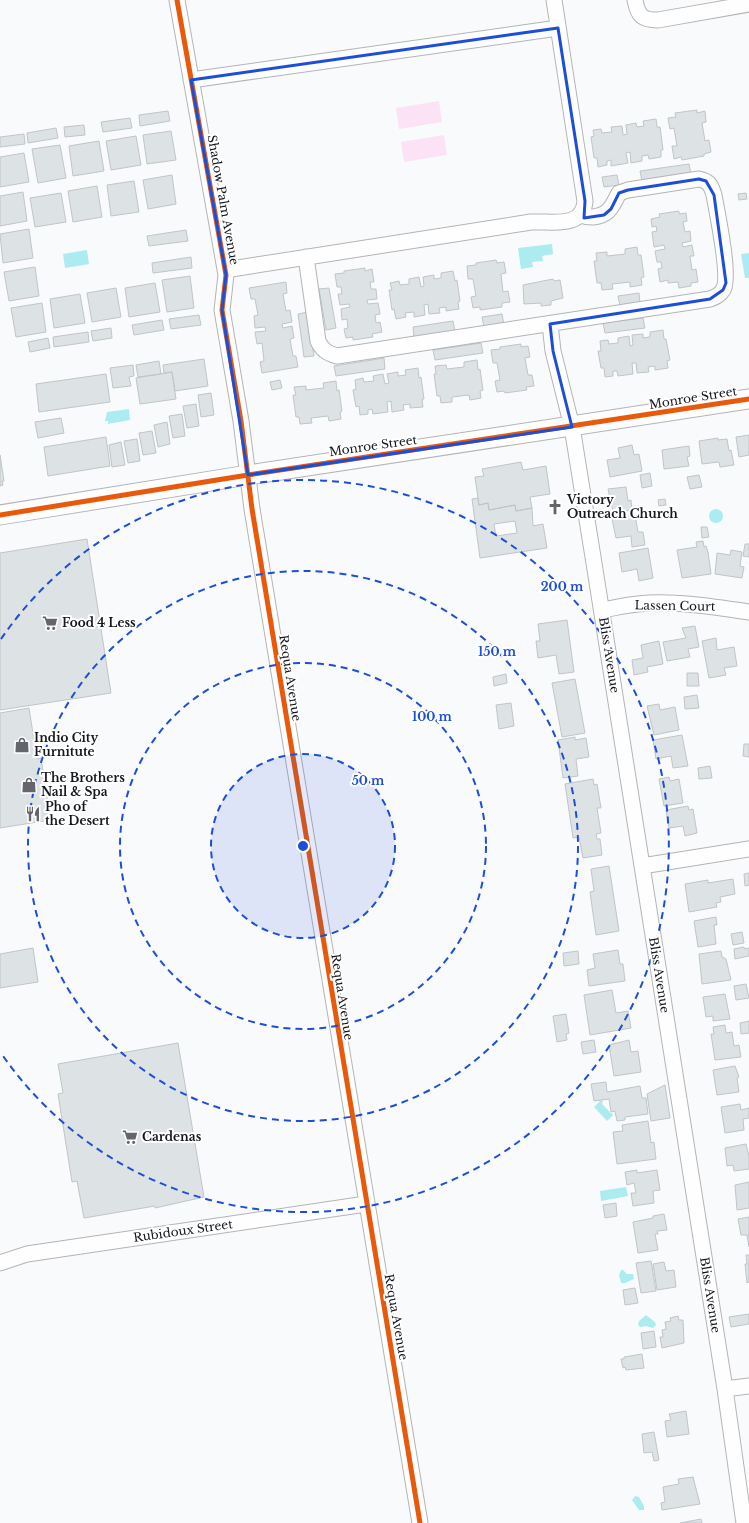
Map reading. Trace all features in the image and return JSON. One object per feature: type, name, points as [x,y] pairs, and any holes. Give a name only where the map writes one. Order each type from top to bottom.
[{"type":"main road","name":"Monroe Street","points":[[0,515],[248,475],[749,399]]},
{"type":"street","name":"Shadow Palm Avenue","points":[[177,0],[225,270],[226,291],[222,310],[248,475]]},
{"type":"street","points":[[225,270],[530,222],[569,222],[581,215],[584,209],[585,201],[554,0]]},
{"type":"street","points":[[635,0],[637,11],[642,17],[649,20],[658,20],[749,4]]},
{"type":"street","points":[[192,80],[558,28]]},
{"type":"street","points":[[306,257],[318,341],[321,348],[327,354],[337,356],[710,299],[723,290],[726,284],[726,267],[712,186],[706,181],[699,179],[628,190],[619,193],[611,209],[604,215],[586,218],[581,215]]},
{"type":"street","name":"Bliss Avenue","points":[[550,324],[553,351],[572,427],[602,610],[725,1389],[744,1523]]},
{"type":"street","name":"Requa Avenue","points":[[248,475],[252,509],[366,1204],[420,1523]]},
{"type":"street","name":"Lassen Court","points":[[602,610],[639,604],[663,604],[749,612]]},
{"type":"street","points":[[642,866],[749,849]]},
{"type":"street","name":"Rubidoux Street","points":[[0,1263],[27,1254],[366,1204]]},
{"type":"street","points":[[725,1389],[749,1386]]},
{"type":"highlighted area","points":[[558,28],[585,201],[584,218],[604,215],[611,209],[619,193],[628,190],[699,179],[706,181],[714,195],[726,283],[723,290],[710,299],[550,324],[553,351],[572,427],[248,475],[222,310],[226,275],[191,80]]},
{"type":"shaded area","points":[[439,101],[442,122],[399,129],[396,108]]},
{"type":"shaded area","points":[[444,135],[447,155],[404,162],[401,142]]},
{"type":"water","points":[[552,244],[553,254],[542,256],[543,261],[532,262],[533,267],[521,269],[518,248]]},
{"type":"water","points":[[87,250],[89,264],[65,268],[63,254]]},
{"type":"water","points":[[749,253],[749,278],[745,278],[741,254]]},
{"type":"water","points":[[129,409],[130,420],[108,424],[108,421],[105,421],[107,412]]},
{"type":"water","points":[[713,509],[719,509],[723,513],[723,519],[719,523],[713,523],[709,519],[709,513]]},
{"type":"water","points":[[601,1100],[603,1101],[602,1104],[613,1115],[607,1121],[594,1107]]},
{"type":"water","points":[[626,1187],[628,1196],[601,1201],[600,1191]]},
{"type":"water","points":[[621,1270],[627,1274],[633,1274],[634,1279],[621,1283],[619,1275]]},
{"type":"water","points":[[646,1315],[655,1322],[656,1325],[653,1328],[646,1326],[640,1327],[638,1325],[639,1321]]},
{"type":"water","points":[[635,1496],[639,1497],[644,1506],[644,1510],[639,1510],[632,1500]]},
{"type":"building","points":[[697,110],[697,113],[705,111],[706,122],[702,123],[705,141],[709,140],[711,152],[704,154],[704,156],[682,160],[681,157],[674,159],[672,146],[677,146],[674,128],[670,129],[668,118],[676,117],[675,113]]},
{"type":"building","points":[[168,111],[170,121],[140,126],[139,115]]},
{"type":"building","points":[[130,118],[132,128],[103,132],[101,122]]},
{"type":"building","points":[[656,119],[657,127],[660,127],[663,150],[661,150],[661,157],[649,159],[648,155],[642,156],[642,161],[631,163],[630,152],[626,153],[628,163],[611,166],[611,160],[607,161],[607,165],[598,167],[597,158],[594,158],[591,137],[594,136],[593,130],[601,129],[602,133],[612,132],[611,127],[622,126],[623,135],[627,134],[626,125],[636,123],[637,127],[644,126],[643,121]]},
{"type":"building","points":[[84,125],[85,135],[65,137],[64,127]]},
{"type":"building","points":[[56,128],[58,138],[28,143],[27,133]]},
{"type":"building","points":[[171,131],[176,160],[147,164],[143,135]]},
{"type":"building","points":[[24,134],[25,144],[0,147],[0,137]]},
{"type":"building","points":[[136,136],[141,165],[111,170],[106,141]]},
{"type":"building","points":[[99,141],[104,171],[73,176],[69,146]]},
{"type":"building","points":[[60,145],[66,178],[38,183],[32,149]]},
{"type":"building","points":[[24,153],[29,182],[0,187],[0,157]]},
{"type":"building","points":[[689,164],[691,174],[642,181],[640,171]]},
{"type":"building","points":[[172,175],[176,204],[148,209],[143,180]]},
{"type":"building","points":[[617,175],[619,185],[604,187],[602,177]]},
{"type":"building","points":[[134,181],[139,212],[111,216],[107,185]]},
{"type":"building","points":[[97,186],[102,217],[73,222],[68,191]]},
{"type":"building","points":[[23,192],[27,221],[0,226],[0,196]]},
{"type":"building","points":[[61,193],[66,222],[35,227],[30,198]]},
{"type":"building","points":[[746,193],[747,199],[739,200],[738,194]]},
{"type":"building","points":[[679,211],[679,214],[686,213],[687,221],[683,222],[685,232],[690,231],[691,241],[682,243],[683,247],[692,245],[694,256],[690,256],[692,270],[696,269],[698,282],[691,283],[691,286],[679,288],[678,282],[668,283],[668,280],[660,282],[658,269],[662,268],[661,262],[657,262],[655,251],[665,249],[664,245],[654,247],[652,232],[657,231],[656,226],[652,227],[651,219],[660,217],[659,214]]},
{"type":"building","points":[[29,229],[33,258],[3,263],[0,234]]},
{"type":"building","points":[[186,230],[188,241],[149,246],[147,236]]},
{"type":"building","points":[[637,247],[638,255],[641,255],[644,277],[641,278],[642,285],[630,287],[630,282],[612,284],[613,289],[602,290],[601,283],[597,283],[594,261],[597,261],[596,253],[607,252],[607,256],[625,254],[625,249]]},
{"type":"building","points":[[191,257],[192,268],[153,273],[152,263]]},
{"type":"building","points":[[496,260],[497,263],[504,262],[506,273],[501,274],[503,292],[508,291],[510,302],[502,303],[502,307],[480,310],[480,307],[473,308],[471,297],[476,296],[473,279],[468,279],[467,266]]},
{"type":"building","points":[[35,267],[39,296],[9,301],[4,272]]},
{"type":"building","points":[[365,268],[365,271],[372,269],[374,282],[370,282],[371,289],[376,289],[377,299],[367,300],[368,304],[378,303],[380,314],[375,315],[376,323],[380,322],[382,332],[372,334],[373,337],[353,340],[353,337],[346,338],[344,329],[348,328],[347,319],[342,320],[341,309],[350,307],[349,304],[340,305],[338,294],[342,294],[341,287],[337,287],[335,274]]},
{"type":"building","points":[[453,271],[455,281],[457,280],[460,301],[458,302],[459,309],[446,311],[446,307],[439,308],[440,313],[429,314],[428,304],[424,305],[425,315],[414,317],[414,312],[405,313],[406,317],[396,319],[394,309],[392,310],[389,290],[392,290],[390,283],[399,281],[400,285],[409,284],[409,279],[419,277],[421,287],[424,286],[423,277],[434,275],[434,279],[441,278],[441,273]]},
{"type":"building","points":[[190,276],[194,308],[167,312],[162,280]]},
{"type":"building","points":[[553,279],[554,281],[560,280],[563,298],[551,301],[551,305],[541,306],[541,303],[524,304],[523,285]]},
{"type":"building","points":[[286,282],[287,293],[283,294],[286,311],[290,310],[292,322],[282,324],[283,328],[292,326],[294,338],[290,339],[293,356],[296,356],[298,367],[262,373],[260,362],[264,361],[262,343],[257,344],[255,332],[266,331],[265,327],[255,328],[254,316],[258,315],[255,299],[251,299],[249,288]]},
{"type":"building","points":[[155,283],[160,312],[129,317],[125,288]]},
{"type":"building","points":[[116,288],[121,317],[92,322],[87,293]]},
{"type":"building","points":[[329,288],[336,328],[326,330],[319,289]]},
{"type":"building","points":[[639,293],[640,303],[620,306],[618,296]]},
{"type":"building","points":[[80,294],[85,323],[54,328],[50,299]]},
{"type":"building","points":[[42,303],[46,332],[16,337],[11,308]]},
{"type":"building","points":[[308,312],[314,356],[304,357],[298,314]]},
{"type":"building","points":[[502,314],[504,325],[484,327],[482,317]]},
{"type":"building","points":[[199,315],[201,325],[171,329],[169,319]]},
{"type":"building","points":[[643,318],[645,328],[605,333],[603,323]]},
{"type":"building","points":[[162,320],[164,330],[134,335],[132,325]]},
{"type":"building","points":[[453,321],[455,331],[414,337],[413,327]]},
{"type":"building","points":[[111,328],[112,338],[93,341],[91,331]]},
{"type":"building","points":[[663,330],[670,360],[667,361],[668,368],[655,370],[655,366],[648,367],[649,372],[637,373],[636,363],[632,363],[633,374],[618,376],[617,371],[613,371],[613,376],[605,377],[604,368],[601,368],[598,351],[601,351],[600,341],[608,340],[609,344],[618,343],[618,338],[629,336],[630,346],[633,345],[632,335],[643,334],[643,338],[650,337],[650,332]]},
{"type":"building","points":[[88,332],[89,342],[54,347],[53,337]]},
{"type":"building","points":[[48,338],[50,348],[30,352],[28,342]]},
{"type":"building","points":[[481,343],[483,353],[435,360],[433,350]]},
{"type":"building","points":[[521,344],[521,347],[528,346],[530,357],[525,358],[528,375],[532,375],[534,386],[526,387],[527,390],[505,393],[504,391],[497,392],[495,381],[500,380],[497,363],[493,363],[491,350]]},
{"type":"building","points":[[384,358],[385,369],[336,376],[334,366]]},
{"type":"building","points":[[204,359],[208,386],[175,391],[172,372],[164,373],[163,365]]},
{"type":"building","points":[[477,360],[483,390],[480,391],[481,398],[470,400],[469,395],[452,397],[452,402],[441,403],[440,396],[437,396],[434,374],[436,374],[435,366],[446,365],[447,369],[464,367],[464,362]]},
{"type":"building","points":[[159,361],[161,374],[138,377],[136,365]]},
{"type":"building","points":[[133,365],[134,376],[129,377],[131,386],[113,388],[110,368]]},
{"type":"building","points":[[418,368],[419,378],[421,377],[424,399],[422,399],[423,407],[410,408],[410,404],[403,405],[404,410],[392,412],[391,401],[387,402],[388,412],[373,414],[372,409],[368,410],[368,414],[360,415],[359,406],[356,407],[353,390],[356,389],[355,380],[363,378],[364,382],[374,381],[373,376],[383,374],[385,384],[389,383],[387,374],[398,372],[398,376],[406,375],[405,370]]},
{"type":"building","points":[[172,372],[176,399],[140,404],[136,378]]},
{"type":"building","points":[[106,374],[110,402],[39,412],[36,384]]},
{"type":"building","points":[[280,380],[282,388],[272,390],[270,382]]},
{"type":"building","points":[[336,381],[342,411],[340,412],[341,419],[329,421],[328,416],[311,418],[312,423],[300,424],[299,417],[296,417],[293,395],[296,395],[294,387],[306,386],[306,390],[324,388],[323,383]]},
{"type":"building","points":[[211,393],[214,415],[201,417],[198,395]]},
{"type":"building","points":[[196,404],[199,426],[187,428],[183,406]]},
{"type":"building","points":[[182,414],[185,436],[173,438],[169,416]]},
{"type":"building","points":[[61,418],[64,433],[38,438],[35,422]]},
{"type":"building","points":[[167,422],[170,444],[158,447],[154,425]]},
{"type":"building","points":[[152,431],[156,453],[143,455],[139,433]]},
{"type":"building","points":[[749,435],[749,455],[739,457],[736,437]]},
{"type":"building","points":[[106,437],[110,466],[48,476],[44,447]]},
{"type":"building","points":[[718,438],[718,440],[727,439],[734,465],[720,467],[719,462],[702,464],[699,441]]},
{"type":"building","points":[[137,439],[140,461],[128,463],[124,441]]},
{"type":"building","points":[[121,442],[125,465],[112,467],[109,445]]},
{"type":"building","points":[[632,445],[634,455],[639,454],[642,471],[610,477],[607,460],[620,458],[618,448]]},
{"type":"building","points":[[689,446],[690,456],[687,457],[689,466],[664,469],[662,450]]},
{"type":"building","points":[[0,455],[4,481],[2,481],[3,485],[0,486]]},
{"type":"building","points":[[521,462],[523,470],[546,466],[550,494],[530,497],[532,508],[516,511],[515,505],[489,510],[488,503],[479,505],[475,477],[484,476],[482,469]]},
{"type":"building","points":[[650,473],[652,486],[642,488],[640,475]]},
{"type":"building","points":[[699,475],[702,487],[690,489],[687,477]]},
{"type":"building","points":[[626,487],[628,501],[631,500],[632,510],[613,512],[608,489]]},
{"type":"building","points":[[478,498],[479,505],[488,503],[489,510],[515,505],[516,511],[532,508],[533,526],[543,524],[547,548],[480,558],[472,499]],"holes":[[[515,521],[517,533],[496,536],[494,524]]]},
{"type":"building","points":[[665,499],[666,505],[659,506],[658,500]]},
{"type":"building","points":[[635,515],[638,532],[643,532],[645,545],[632,547],[631,536],[616,538],[612,519]]},
{"type":"building","points":[[701,527],[707,527],[709,537],[702,538]]},
{"type":"building","name":"Food 4 Less","points":[[87,539],[111,693],[0,710],[0,553]]},
{"type":"building","points":[[703,541],[704,547],[706,546],[708,552],[711,574],[682,578],[677,550],[697,547],[696,542]]},
{"type":"building","points":[[745,544],[749,544],[749,557],[743,556]]},
{"type":"building","points":[[648,548],[653,578],[639,581],[637,569],[622,572],[619,553]]},
{"type":"building","points":[[731,550],[742,552],[740,566],[744,567],[742,578],[715,574],[717,553],[730,555]]},
{"type":"building","points":[[567,620],[574,672],[559,674],[556,655],[538,658],[536,641],[540,641],[538,624]]},
{"type":"building","points":[[695,626],[699,647],[688,649],[690,657],[667,661],[663,642],[686,638],[682,628]]},
{"type":"building","points":[[716,638],[717,650],[734,647],[737,666],[724,668],[726,675],[709,678],[702,641]]},
{"type":"building","points":[[659,641],[663,664],[647,667],[648,672],[634,675],[632,660],[643,658],[641,645]]},
{"type":"building","points":[[687,673],[698,673],[699,686],[687,686]]},
{"type":"building","points":[[506,674],[507,683],[494,686],[493,677]]},
{"type":"building","points":[[575,679],[585,733],[562,737],[552,683]]},
{"type":"building","points":[[697,695],[699,708],[685,709],[684,697]]},
{"type":"building","points":[[511,703],[514,726],[499,729],[496,705]]},
{"type":"building","points":[[659,704],[660,710],[675,707],[679,730],[654,735],[647,706]]},
{"type":"building","points":[[29,708],[37,759],[41,758],[50,820],[0,828],[0,713]]},
{"type":"building","points":[[682,735],[688,766],[673,768],[671,756],[656,759],[653,740]]},
{"type":"building","points":[[575,737],[575,740],[586,738],[589,757],[576,759],[578,776],[563,778],[558,740]]},
{"type":"building","points":[[744,744],[749,744],[749,757],[743,756]]},
{"type":"building","points":[[710,766],[712,778],[699,779],[698,768]]},
{"type":"building","points":[[669,777],[670,781],[679,779],[683,803],[664,806],[659,779]]},
{"type":"building","points":[[593,779],[594,785],[597,784],[601,808],[597,808],[601,833],[596,834],[597,839],[600,839],[602,855],[583,858],[579,837],[573,838],[565,784]]},
{"type":"building","points":[[688,806],[689,810],[693,809],[697,833],[685,836],[683,826],[669,828],[666,810]]},
{"type":"building","points":[[609,866],[619,931],[596,935],[590,892],[594,891],[591,869]]},
{"type":"building","points":[[749,873],[749,885],[745,886],[744,874]]},
{"type":"building","points":[[733,879],[735,894],[720,897],[721,902],[716,903],[717,907],[689,912],[685,884],[708,880],[708,883]]},
{"type":"building","points":[[716,917],[717,925],[714,925],[716,944],[698,947],[694,921]]},
{"type":"building","points":[[742,932],[744,943],[733,945],[731,934]]},
{"type":"building","points":[[744,947],[745,949],[749,948],[749,956],[735,959],[734,949]]},
{"type":"building","points":[[33,948],[38,982],[0,988],[0,954]]},
{"type":"building","points":[[618,950],[620,964],[623,964],[625,981],[589,986],[587,970],[595,968],[593,954]]},
{"type":"building","points":[[578,951],[579,964],[564,966],[563,953]]},
{"type":"building","points":[[721,951],[722,957],[726,959],[731,980],[702,984],[699,954]]},
{"type":"building","points":[[746,984],[749,998],[736,1000],[734,986]]},
{"type":"building","points":[[612,990],[616,1013],[628,1011],[631,1028],[590,1035],[584,995]]},
{"type":"building","points":[[725,994],[730,1019],[713,1021],[713,1016],[706,1017],[703,997]]},
{"type":"building","points":[[566,1014],[569,1033],[566,1034],[567,1040],[557,1042],[553,1016]]},
{"type":"building","points":[[749,1021],[749,1033],[741,1034],[740,1023]]},
{"type":"building","points":[[725,1025],[726,1033],[732,1032],[734,1046],[739,1045],[741,1057],[715,1060],[711,1034],[714,1034],[713,1027]]},
{"type":"building","points":[[594,1040],[596,1052],[583,1054],[581,1042]]},
{"type":"building","points":[[629,1040],[631,1052],[638,1051],[641,1072],[614,1076],[609,1045]]},
{"type":"building","name":"Cardenas","points":[[178,1043],[204,1197],[155,1208],[155,1206],[84,1218],[77,1181],[72,1182],[58,1094],[63,1093],[58,1064]]},
{"type":"building","points":[[735,1066],[739,1077],[737,1078],[739,1092],[717,1095],[713,1070]]},
{"type":"building","points":[[606,1082],[607,1092],[640,1086],[642,1098],[646,1098],[648,1114],[625,1117],[625,1120],[617,1121],[615,1111],[611,1112],[609,1099],[594,1101],[591,1084]]},
{"type":"building","points":[[665,1085],[670,1118],[651,1121],[647,1094]]},
{"type":"building","points":[[740,1104],[741,1110],[749,1108],[749,1118],[743,1119],[744,1130],[725,1133],[721,1107]]},
{"type":"building","points":[[648,1121],[651,1143],[654,1142],[656,1159],[617,1164],[613,1132],[623,1131],[622,1125]]},
{"type":"building","points":[[746,1144],[749,1156],[749,1169],[734,1171],[733,1165],[727,1166],[725,1148]]},
{"type":"building","points":[[637,1170],[637,1173],[657,1170],[660,1190],[653,1191],[654,1203],[633,1206],[631,1193],[636,1193],[634,1183],[627,1185],[625,1172]]},
{"type":"building","points":[[749,1182],[749,1208],[737,1210],[735,1185]]},
{"type":"building","points":[[616,1203],[617,1216],[605,1218],[603,1205]]},
{"type":"building","points":[[664,1214],[667,1230],[657,1231],[658,1234],[655,1234],[658,1250],[638,1253],[633,1222]]},
{"type":"building","points":[[749,1217],[749,1247],[747,1235],[741,1235],[738,1219]]},
{"type":"building","points":[[746,1255],[749,1255],[749,1282],[747,1283],[745,1264],[747,1264]]},
{"type":"building","points":[[651,1261],[656,1291],[641,1293],[636,1263]]},
{"type":"building","points":[[664,1262],[666,1271],[674,1270],[676,1287],[657,1290],[653,1264]]},
{"type":"building","points":[[635,1288],[638,1303],[625,1305],[623,1290]]},
{"type":"building","points":[[749,1314],[749,1324],[731,1327],[729,1317]]},
{"type":"building","points":[[678,1316],[679,1320],[683,1320],[684,1343],[662,1348],[660,1337],[663,1337],[662,1330],[666,1329],[665,1322],[671,1321],[670,1318]]},
{"type":"building","points":[[654,1331],[656,1347],[643,1349],[641,1333]]},
{"type":"building","points":[[642,1354],[644,1368],[626,1370],[625,1367],[623,1368],[621,1359],[624,1359],[624,1357]]},
{"type":"building","points":[[686,1411],[689,1434],[667,1437],[665,1421],[671,1420],[669,1414]]},
{"type":"building","points":[[654,1432],[659,1460],[654,1461],[652,1452],[644,1453],[642,1434]]},
{"type":"building","points":[[693,1477],[700,1504],[662,1510],[661,1503],[665,1502],[663,1487],[679,1484],[678,1479]]},
{"type":"building","points":[[701,1519],[702,1523],[680,1523]]},
{"type":"cycle path","points":[[177,0],[226,275],[222,310],[241,421],[252,509],[420,1523]]},
{"type":"cycle path","points":[[0,515],[248,475],[749,399]]},
{"type":"place","name":"Victory Outreach Church","points":[[555,507]]},
{"type":"place","name":"Food 4 Less","points":[[50,623]]},
{"type":"place","name":"Indio City Furnitute","points":[[22,745]]},
{"type":"place","name":"The Brothers Nail & Spa","points":[[29,785]]},
{"type":"place","name":"Pho of the Desert","points":[[33,814]]},
{"type":"place","name":"Cardenas","points":[[130,1137]]}]
